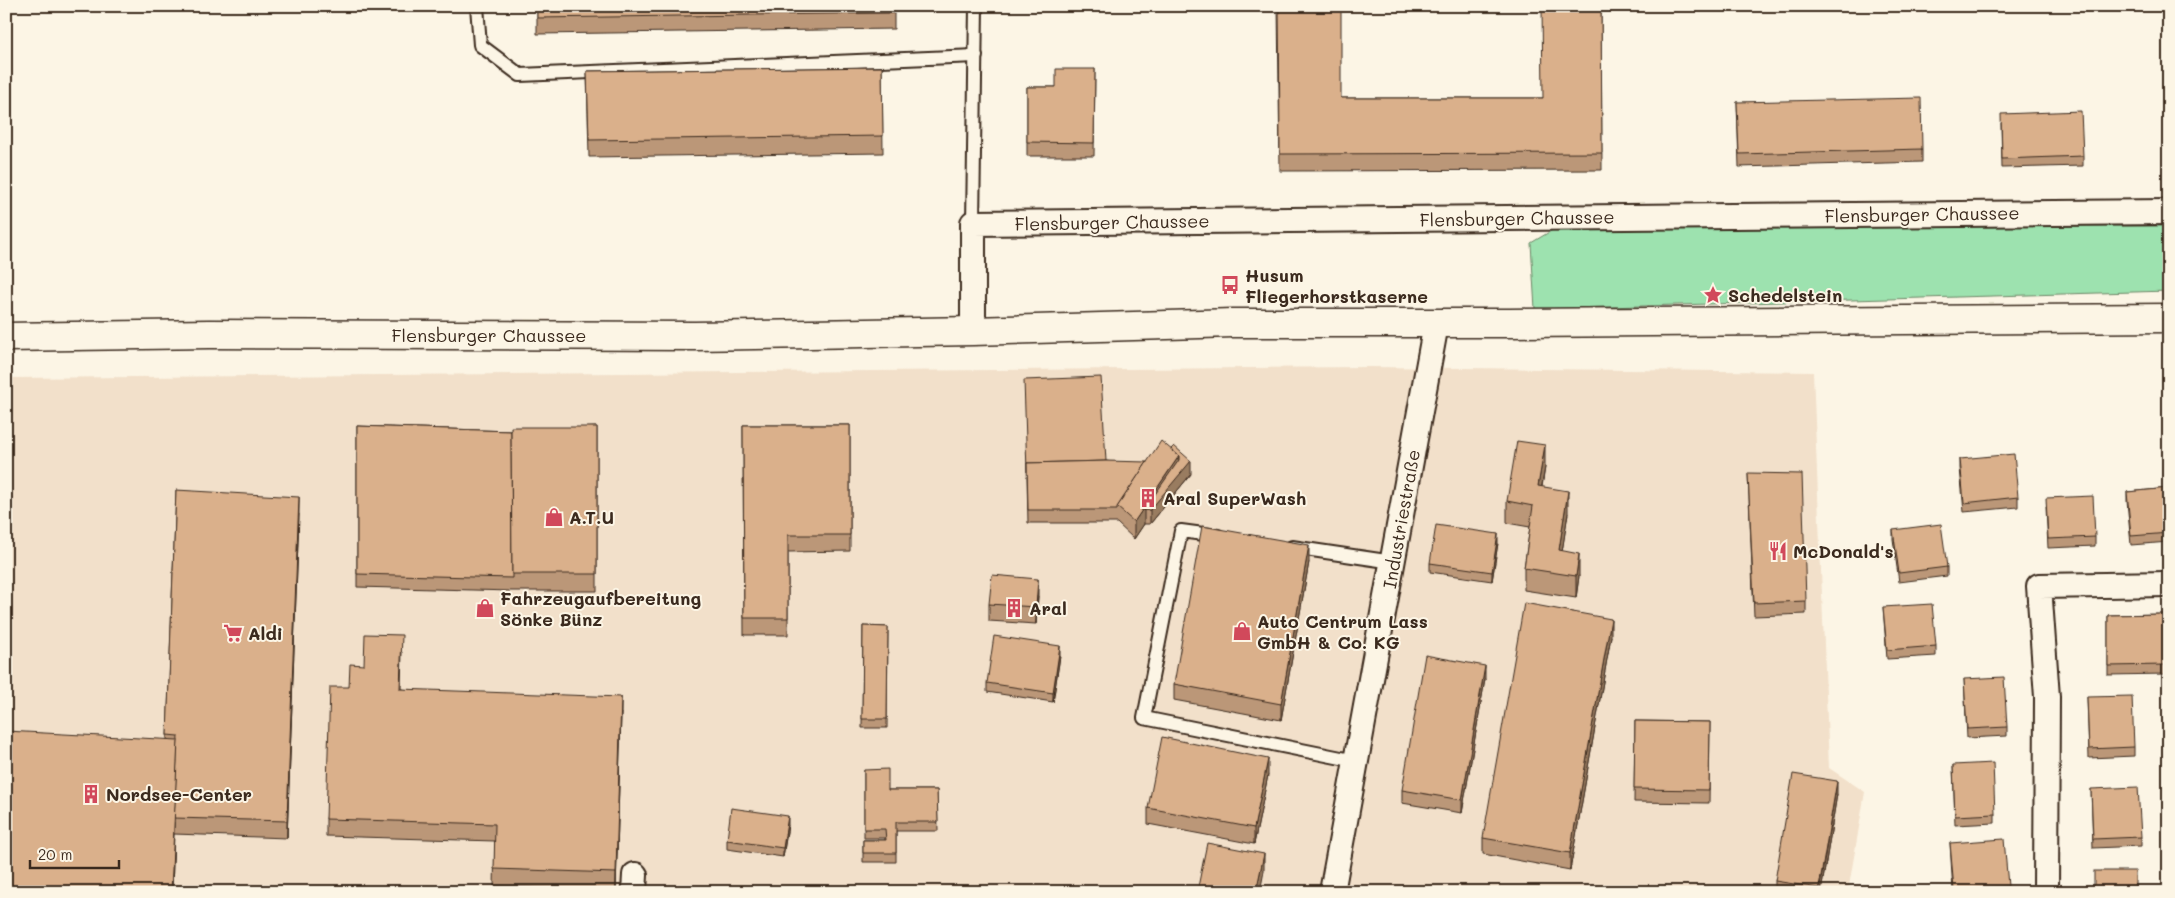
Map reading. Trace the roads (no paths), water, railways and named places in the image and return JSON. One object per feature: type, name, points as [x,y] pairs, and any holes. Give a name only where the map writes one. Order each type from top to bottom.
[{"type":"main road","name":"Flensburger Chaussee","points":[[6,337],[209,334],[694,336],[972,332],[1233,323],[1436,324],[2169,318]]},
{"type":"street","name":"Flensburger Chaussee","points":[[973,223],[2169,212]]},
{"type":"street","points":[[972,332],[973,223]]},
{"type":"street","name":"Industriestraße","points":[[1332,892],[1436,324]]},
{"type":"street","points":[[2046,892],[2047,698],[2038,586],[2169,584]]},
{"type":"lane","points":[[477,6],[480,45],[520,75],[976,56]]},
{"type":"lane","points":[[973,223],[976,6]]},
{"type":"lane","points":[[1229,538],[1181,531],[1144,718],[1356,761]]},
{"type":"lane","points":[[1278,545],[1393,562]]},
{"type":"place","name":"Husum Fliegerhorstkaserne","points":[[1230,285]]},
{"type":"place","name":"Schedelstein","points":[[1713,295]]},
{"type":"place","name":"Aral SuperWash","points":[[1148,498]]},
{"type":"place","name":"A.T.U","points":[[554,517]]},
{"type":"place","name":"McDonald's","points":[[1778,551]]},
{"type":"place","name":"Fahrzeugaufbereitung Sönke Bünz","points":[[485,608]]},
{"type":"place","name":"Aral","points":[[1014,608]]},
{"type":"place","name":"Auto Centrum Lass GmbH & Co. KG","points":[[1242,631]]},
{"type":"place","name":"Aldi","points":[[233,633]]},
{"type":"place","name":"Nordsee-Center","points":[[91,794]]}]
